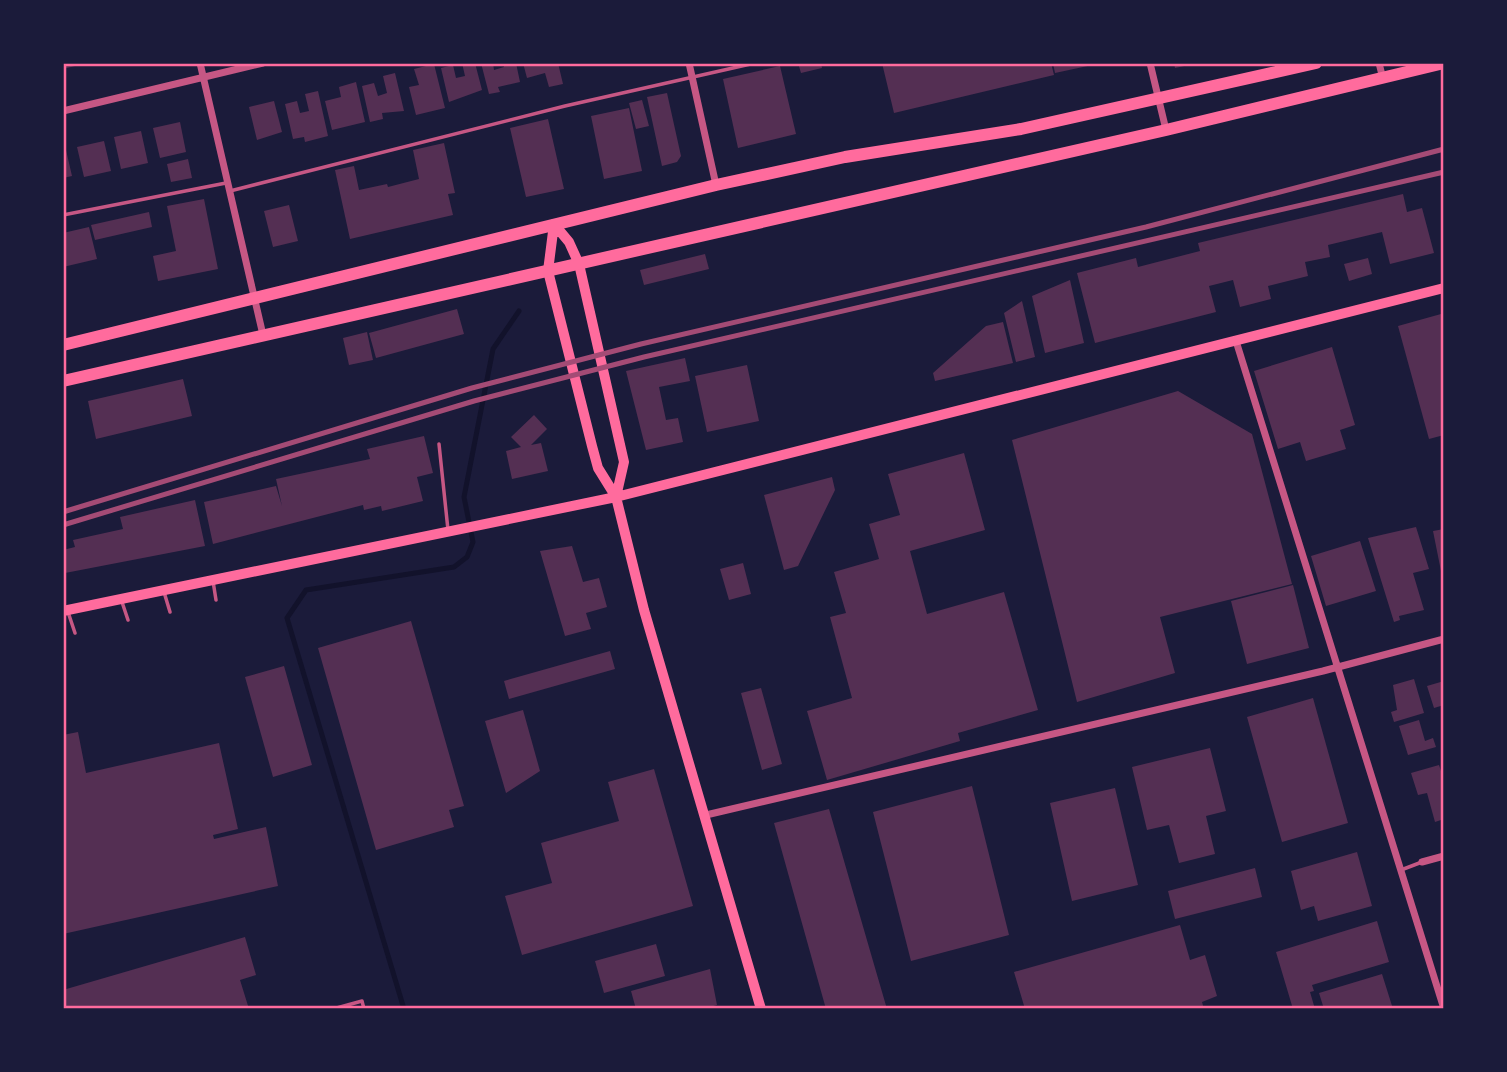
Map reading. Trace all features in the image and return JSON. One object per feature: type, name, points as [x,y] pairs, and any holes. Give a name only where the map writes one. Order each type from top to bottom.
[{"type":"main road","points":[[63,345],[716,185],[845,157],[1021,129],[1316,63]]},
{"type":"main road","points":[[63,381],[1384,80],[1444,63]]},
{"type":"main road","points":[[554,224],[569,242],[579,264],[624,462],[616,497]]},
{"type":"main road","points":[[554,224],[548,271],[598,468],[616,497],[644,610],[761,1009]]},
{"type":"main road","points":[[65,610],[616,497],[1444,288]]},
{"type":"street","points":[[200,63],[263,335]]},
{"type":"street","points":[[63,111],[263,63]]},
{"type":"street","points":[[689,63],[716,185]]},
{"type":"street","points":[[1150,63],[1166,130]]},
{"type":"street","points":[[1379,63],[1384,80]]},
{"type":"street","points":[[1236,341],[1444,1009]]},
{"type":"street","points":[[706,816],[1444,639]]},
{"type":"street","points":[[1422,862],[1444,856]]},
{"type":"lane","points":[[63,215],[229,187],[755,63]]},
{"type":"lane","points":[[439,444],[449,532]]},
{"type":"lane","points":[[213,580],[216,600]]},
{"type":"lane","points":[[164,590],[170,612]]},
{"type":"lane","points":[[121,599],[128,620]]},
{"type":"lane","points":[[65,610],[75,634]]},
{"type":"lane","points":[[1401,870],[1422,862]]},
{"type":"lane","points":[[333,1009],[362,1001],[364,1009]]},
{"type":"building","points":[[63,63],[83,63],[83,64],[63,69]]},
{"type":"building","points":[[462,63],[475,63],[482,90],[449,102],[441,68],[453,65],[456,78],[465,76]]},
{"type":"building","points":[[481,63],[493,63],[494,70],[504,67],[503,63],[516,63],[520,82],[498,87],[500,92],[489,94]]},
{"type":"building","points":[[523,63],[558,63],[563,84],[549,87],[545,73],[527,78]]},
{"type":"building","points":[[798,63],[821,63],[822,68],[801,73]]},
{"type":"building","points":[[882,63],[1051,63],[1054,75],[894,113]]},
{"type":"building","points":[[1053,63],[1097,63],[1097,64],[1055,73]]},
{"type":"building","points":[[1174,63],[1188,63],[1189,65],[1175,68]]},
{"type":"building","points":[[434,64],[445,108],[416,115],[409,87],[419,85],[414,69]]},
{"type":"building","points":[[780,66],[796,134],[738,148],[723,79]]},
{"type":"building","points":[[395,73],[404,111],[382,113],[383,119],[370,122],[362,86],[374,83],[378,96],[387,93],[383,76]]},
{"type":"building","points":[[356,82],[365,122],[332,130],[325,101],[341,97],[339,87]]},
{"type":"building","points":[[318,91],[328,136],[305,142],[304,137],[293,139],[285,104],[297,101],[300,113],[309,111],[305,94]]},
{"type":"building","points":[[667,93],[681,156],[677,162],[662,166],[647,97]]},
{"type":"building","points":[[642,100],[649,126],[636,129],[629,103]]},
{"type":"building","points":[[274,101],[282,132],[257,140],[249,107]]},
{"type":"building","points":[[629,108],[642,171],[604,179],[591,116]]},
{"type":"building","points":[[548,119],[564,189],[526,197],[510,128]]},
{"type":"building","points":[[180,122],[186,152],[160,158],[153,128]]},
{"type":"building","points":[[141,131],[148,163],[121,169],[114,137]]},
{"type":"building","points":[[104,141],[111,171],[84,177],[77,147]]},
{"type":"building","points":[[444,143],[455,193],[448,194],[453,215],[350,239],[335,170],[354,166],[359,190],[387,184],[388,187],[419,179],[413,150]]},
{"type":"building","points":[[66,150],[72,176],[63,178],[63,151]]},
{"type":"building","points":[[188,159],[192,178],[171,182],[167,164]]},
{"type":"building","points":[[1403,194],[1407,212],[1422,208],[1434,253],[1390,264],[1382,232],[1328,245],[1330,257],[1305,262],[1308,276],[1268,286],[1271,299],[1240,307],[1233,280],[1209,286],[1216,312],[1095,343],[1077,273],[1136,258],[1138,267],[1200,251],[1198,243]]},
{"type":"building","points":[[204,199],[218,269],[158,281],[153,256],[176,251],[167,206]]},
{"type":"building","points":[[289,205],[298,241],[273,247],[264,211]]},
{"type":"building","points":[[149,212],[152,227],[95,240],[91,225]]},
{"type":"building","points":[[89,227],[97,259],[63,267],[63,233]]},
{"type":"building","points":[[705,254],[709,269],[644,285],[640,270]]},
{"type":"building","points":[[1368,258],[1372,274],[1349,281],[1344,264]]},
{"type":"building","points":[[1070,280],[1084,343],[1045,353],[1032,296]]},
{"type":"building","points":[[1022,301],[1035,357],[1016,362],[1004,313]]},
{"type":"building","points":[[457,309],[464,334],[376,358],[369,333]]},
{"type":"building","points":[[1441,314],[1444,323],[1444,435],[1429,439],[1398,326]]},
{"type":"building","points":[[1003,322],[1013,363],[935,381],[933,373],[986,326]]},
{"type":"building","points":[[367,332],[373,360],[349,365],[343,338]]},
{"type":"building","points":[[1332,347],[1355,425],[1340,430],[1346,449],[1306,461],[1300,442],[1278,449],[1254,371]]},
{"type":"building","points":[[685,358],[690,381],[659,387],[666,420],[678,418],[683,442],[646,450],[626,371]]},
{"type":"building","points":[[747,365],[759,421],[707,432],[695,376]]},
{"type":"building","points":[[183,379],[192,416],[96,439],[88,401]]},
{"type":"building","points":[[1178,391],[1252,434],[1292,584],[1160,617],[1175,673],[1077,702],[1012,440]]},
{"type":"building","points":[[534,415],[547,429],[531,445],[541,443],[548,471],[512,479],[506,451],[521,447],[511,437]]},
{"type":"building","points":[[424,436],[433,473],[417,477],[423,501],[382,511],[381,506],[364,510],[363,505],[213,544],[204,502],[276,486],[282,506],[276,479],[370,459],[367,449]]},
{"type":"building","points":[[964,453],[985,530],[910,551],[927,614],[1004,592],[1038,710],[958,733],[960,741],[827,780],[807,711],[852,698],[830,617],[846,613],[834,572],[879,559],[869,524],[900,515],[888,474]]},
{"type":"building","points":[[832,477],[835,490],[798,566],[784,570],[764,495]]},
{"type":"building","points":[[195,500],[205,546],[65,573],[63,550],[75,547],[73,540],[123,529],[120,517]]},
{"type":"building","points":[[1416,527],[1429,569],[1413,573],[1424,610],[1399,616],[1400,620],[1394,622],[1368,538]]},
{"type":"building","points":[[1444,529],[1444,581],[1443,581],[1433,531]]},
{"type":"building","points":[[1360,541],[1376,591],[1326,606],[1311,556]]},
{"type":"building","points":[[572,546],[583,582],[599,578],[607,607],[586,613],[591,629],[565,636],[540,551]]},
{"type":"building","points":[[743,563],[751,594],[729,600],[720,569]]},
{"type":"building","points":[[1293,585],[1309,648],[1247,664],[1231,601]]},
{"type":"building","points":[[411,621],[464,806],[449,810],[454,827],[376,850],[318,648]]},
{"type":"building","points":[[610,651],[615,669],[509,699],[504,681]]},
{"type":"building","points":[[284,666],[312,765],[273,777],[245,677]]},
{"type":"building","points":[[1414,679],[1424,713],[1394,722],[1391,712],[1397,710],[1393,685]]},
{"type":"building","points":[[1444,681],[1444,705],[1434,708],[1427,686]]},
{"type":"building","points":[[761,688],[782,764],[762,770],[741,693]]},
{"type":"building","points":[[1313,698],[1348,823],[1282,842],[1247,717]]},
{"type":"building","points":[[523,710],[540,771],[506,793],[485,721]]},
{"type":"building","points":[[1419,720],[1425,741],[1433,738],[1436,747],[1408,755],[1399,726]]},
{"type":"building","points":[[78,732],[86,773],[219,743],[238,829],[213,835],[214,839],[266,827],[278,886],[63,934],[63,735]]},
{"type":"building","points":[[1210,748],[1226,811],[1206,816],[1215,854],[1179,863],[1169,825],[1147,830],[1132,767]]},
{"type":"building","points":[[1439,765],[1444,780],[1444,819],[1435,822],[1427,793],[1418,795],[1411,773]]},
{"type":"building","points":[[654,769],[693,906],[522,955],[505,896],[552,883],[541,843],[619,821],[608,782]]},
{"type":"building","points":[[972,786],[1009,935],[911,961],[873,812]]},
{"type":"building","points":[[1115,788],[1138,885],[1072,901],[1050,803]]},
{"type":"building","points":[[829,809],[887,1009],[826,1009],[774,823]]},
{"type":"building","points":[[1357,852],[1372,906],[1318,921],[1314,906],[1301,910],[1291,871]]},
{"type":"building","points":[[1255,868],[1262,897],[1175,919],[1168,891]]},
{"type":"building","points":[[1377,921],[1389,962],[1312,985],[1314,991],[1310,992],[1315,1009],[1293,1009],[1276,952]]},
{"type":"building","points":[[1180,925],[1190,960],[1205,955],[1217,996],[1202,1002],[1204,1009],[1025,1009],[1014,972]]},
{"type":"building","points":[[245,937],[256,975],[240,980],[249,1009],[63,1009],[63,990]]},
{"type":"building","points":[[656,944],[665,976],[604,993],[595,961]]},
{"type":"building","points":[[710,969],[717,1005],[703,1009],[636,1009],[631,991]]},
{"type":"building","points":[[1382,974],[1393,1009],[1324,1009],[1319,993]]},
{"type":"waterway","points":[[404,1009],[287,618],[306,590],[454,567],[467,557],[473,542],[464,497],[493,349],[519,311]]},
{"type":"railway","points":[[63,512],[472,388],[641,344],[1146,227],[1444,149]]},
{"type":"railway","points":[[63,525],[474,401],[644,357],[1444,172]]}]
